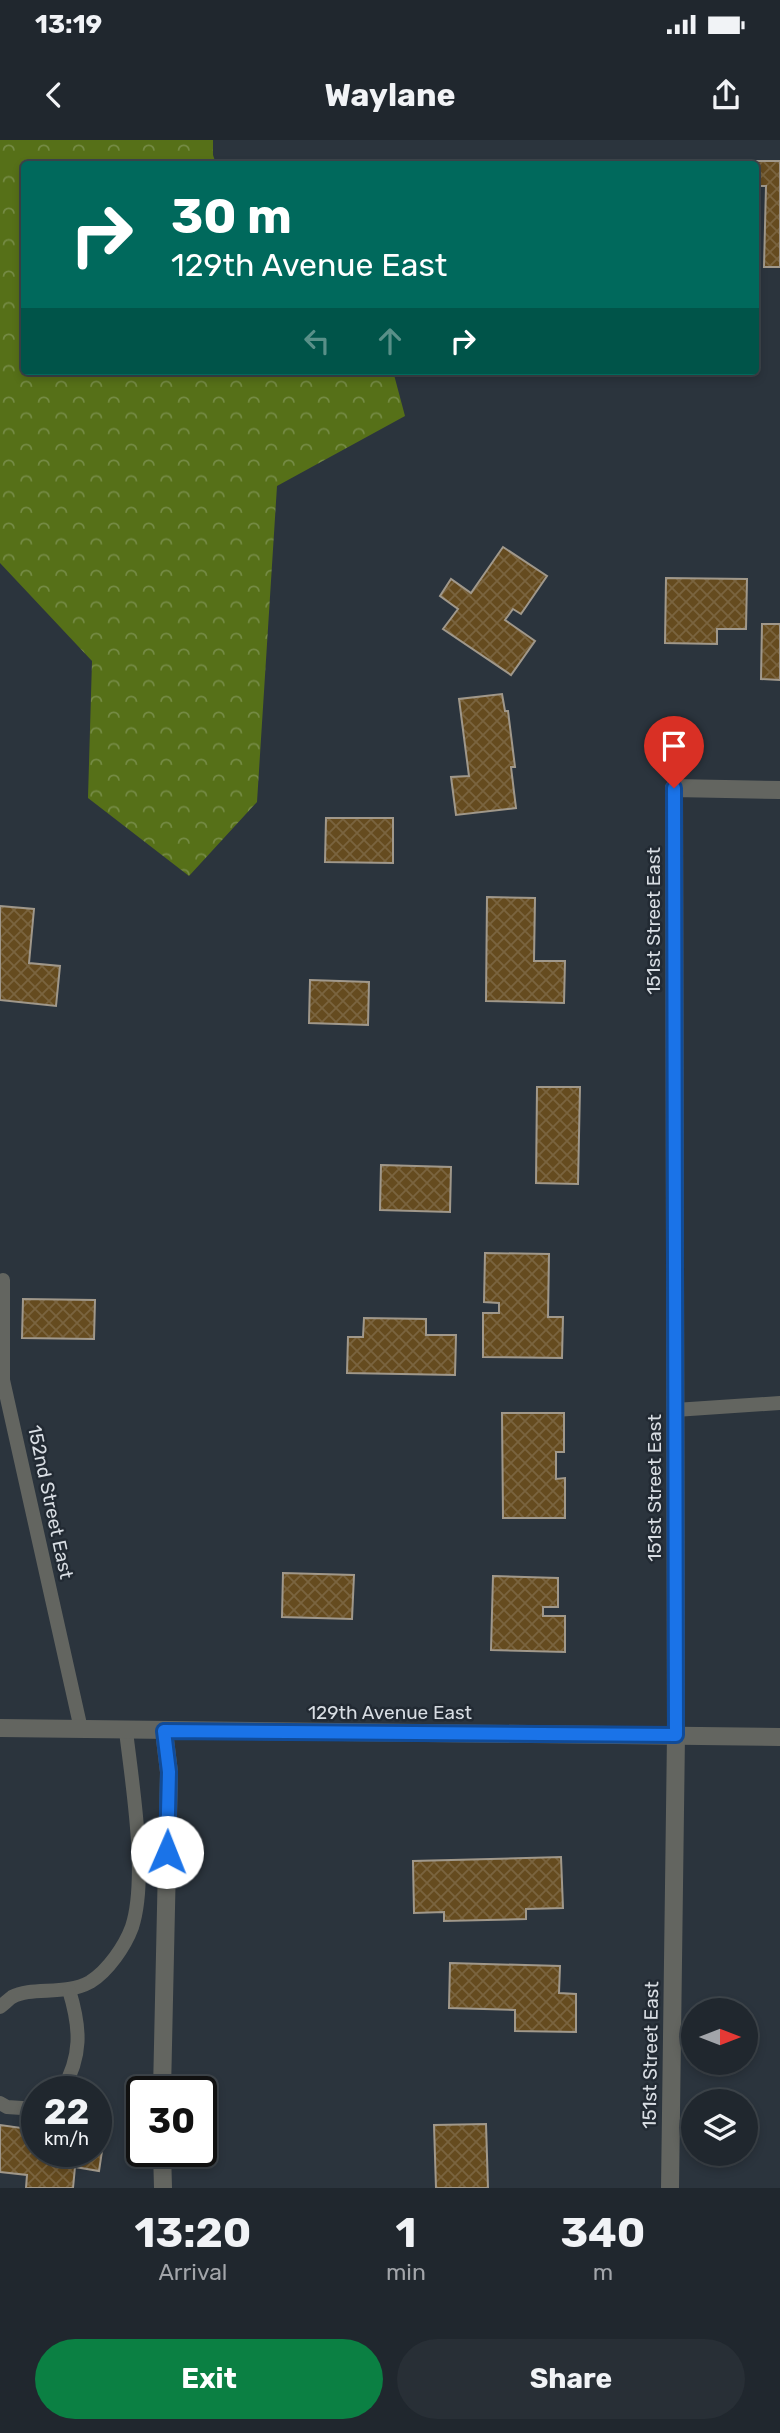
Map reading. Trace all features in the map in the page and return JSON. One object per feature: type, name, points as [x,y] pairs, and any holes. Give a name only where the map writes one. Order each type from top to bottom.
[{"type":"street","name":"151st Street East","points":[[670,2188],[676,1735],[674,788],[780,790]]},
{"type":"street","name":"129th Avenue East","points":[[0,1728],[780,1737]]},
{"type":"street","points":[[162,2076],[169,1772],[164,1731]]},
{"type":"street","points":[[162,2167],[163,2188]]},
{"type":"lane","name":"152nd Street East","points":[[3,1280],[3,1380],[80,1729]]},
{"type":"lane","points":[[675,1410],[780,1403]]},
{"type":"lane","points":[[0,2007],[14,1996],[69,1990],[91,1981],[121,1949],[132,1927],[137,1897],[137,1853],[126,1731]]},
{"type":"lane","points":[[69,1990],[79,2035],[75,2065],[70,2076]]},
{"type":"lane","points":[[0,2103],[6,2107],[21,2108]]},
{"type":"green space","points":[[0,140],[213,140],[215,161],[21,161],[21,375],[394,375],[405,416],[277,486],[257,802],[189,876],[88,798],[92,661],[0,563]]},
{"type":"building","points":[[759,161],[780,161],[780,267],[764,267],[766,186],[759,186]]},
{"type":"building","points":[[503,547],[547,576],[521,614],[513,609],[505,620],[535,641],[511,675],[443,629],[458,609],[440,596],[451,579],[471,593]]},
{"type":"building","points":[[666,578],[747,579],[746,629],[717,629],[717,644],[665,643]]},
{"type":"building","points":[[762,624],[780,624],[780,680],[761,679]]},
{"type":"building","points":[[502,694],[505,711],[508,711],[515,767],[511,767],[516,808],[456,815],[451,777],[469,776],[459,699]]},
{"type":"building","points":[[326,818],[393,818],[393,863],[325,862]]},
{"type":"building","points":[[487,897],[535,898],[534,961],[565,961],[564,1003],[486,1001]]},
{"type":"building","points":[[0,906],[34,909],[29,963],[60,966],[56,1006],[0,1000]]},
{"type":"building","points":[[310,980],[369,982],[368,1025],[309,1023]]},
{"type":"building","points":[[537,1087],[580,1087],[578,1184],[536,1183]]},
{"type":"building","points":[[381,1165],[451,1167],[450,1212],[380,1210]]},
{"type":"building","points":[[485,1253],[549,1254],[548,1317],[563,1317],[562,1358],[483,1357],[483,1313],[499,1313],[499,1303],[484,1302]]},
{"type":"building","points":[[23,1299],[95,1300],[94,1339],[22,1338]]},
{"type":"building","points":[[364,1318],[426,1319],[426,1335],[456,1335],[455,1375],[347,1373],[348,1337],[363,1337]]},
{"type":"building","points":[[502,1413],[564,1413],[564,1452],[556,1452],[556,1479],[565,1478],[565,1518],[503,1518]]},
{"type":"building","points":[[283,1573],[354,1575],[352,1619],[282,1617]]},
{"type":"building","points":[[493,1576],[558,1578],[558,1607],[543,1607],[543,1616],[565,1616],[565,1652],[491,1650]]},
{"type":"building","points":[[561,1857],[563,1908],[526,1909],[526,1919],[444,1921],[444,1912],[414,1913],[413,1861]]},
{"type":"building","points":[[450,1963],[560,1966],[559,1993],[576,1994],[576,2032],[515,2031],[515,2010],[449,2008]]},
{"type":"building","points":[[486,2124],[488,2188],[436,2188],[434,2125]]},
{"type":"building","points":[[0,2125],[21,2128],[21,2167],[75,2167],[73,2188],[26,2188],[27,2175],[0,2172]]},
{"type":"building","points":[[75,2167],[100,2167],[99,2171]]},
{"type":"route","points":[[167,1852],[169,1772],[164,1731],[676,1735],[674,788]]}]
